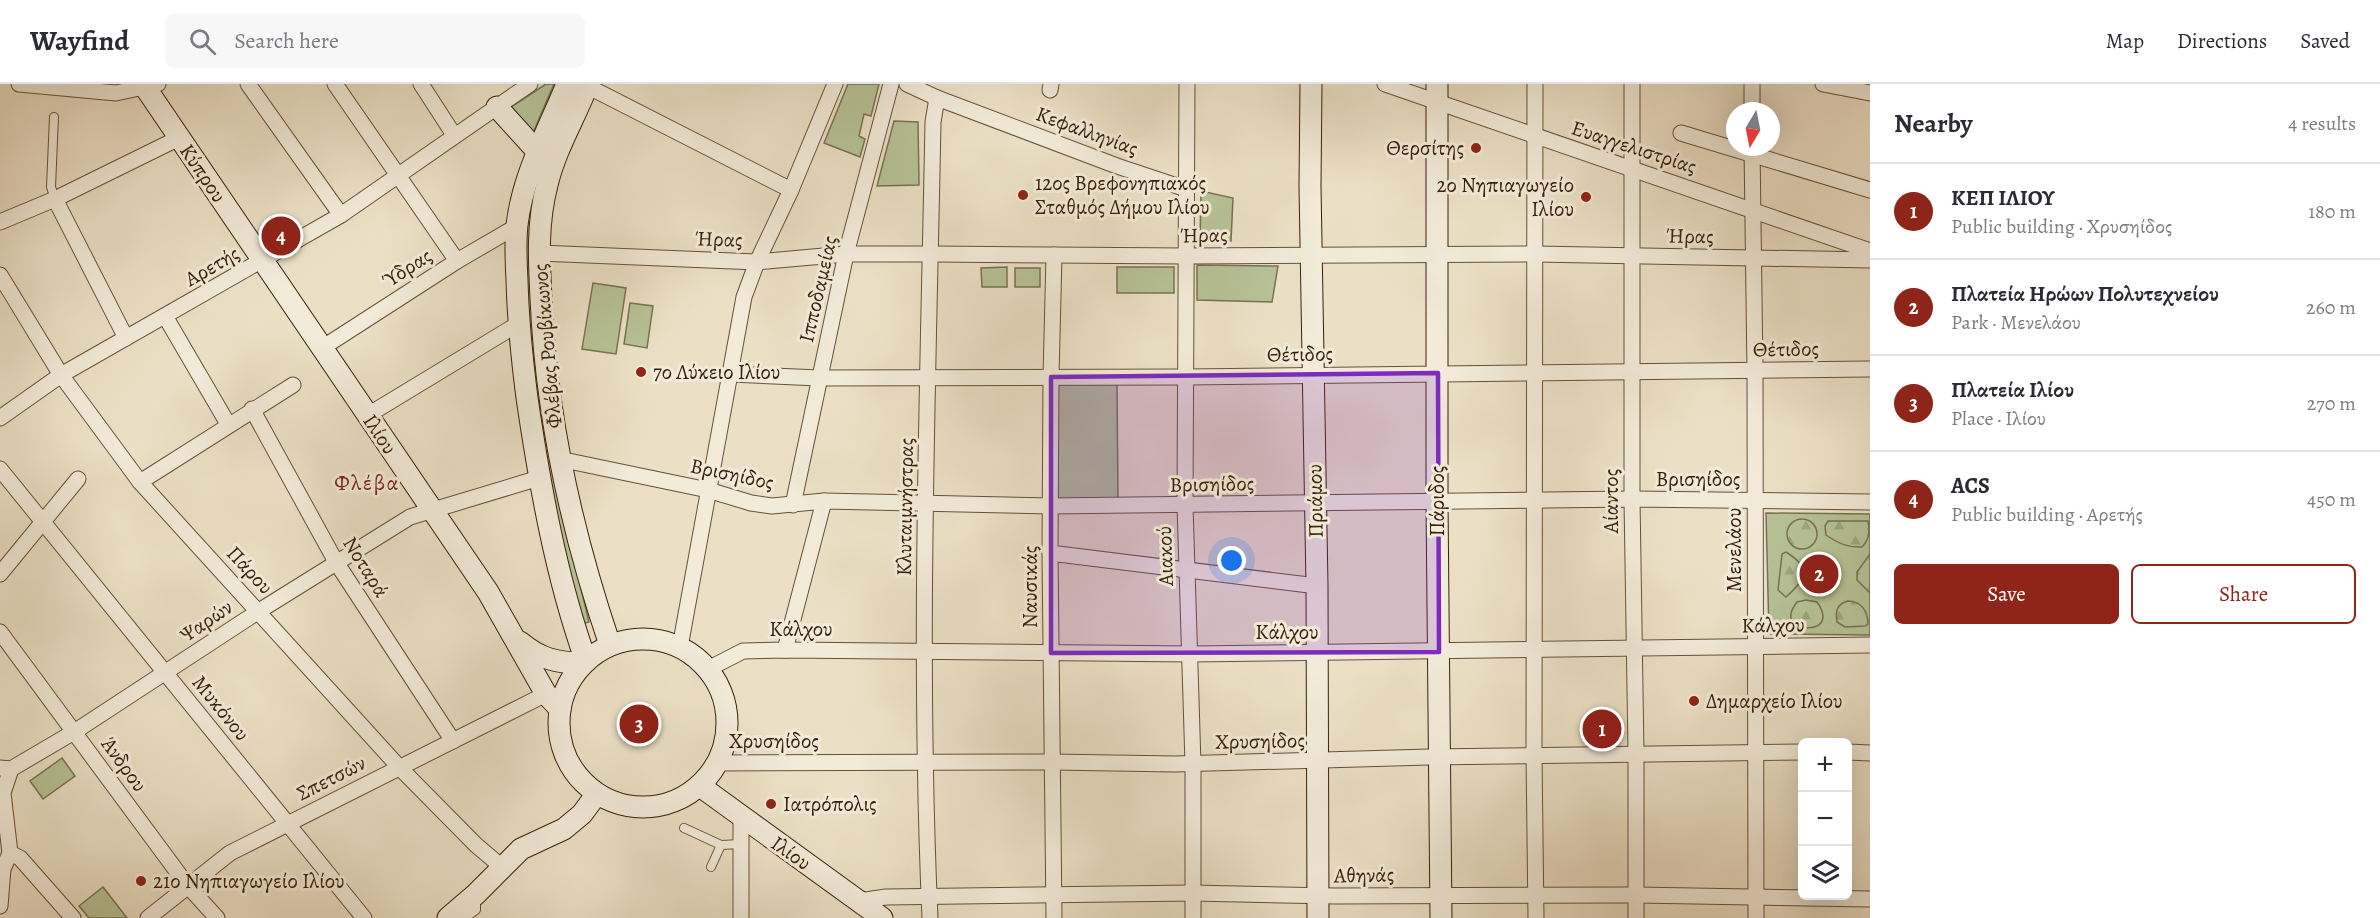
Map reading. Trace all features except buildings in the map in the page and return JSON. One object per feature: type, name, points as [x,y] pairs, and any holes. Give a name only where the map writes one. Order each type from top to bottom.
[{"type":"street","points":[[19,84],[116,93],[149,85]]},
{"type":"street","points":[[248,84],[341,215]]},
{"type":"street","points":[[335,84],[457,261]]},
{"type":"street","points":[[421,84],[454,135]]},
{"type":"street","name":"Αρετής","points":[[0,418],[61,375],[341,215],[530,84]]},
{"type":"street","points":[[680,647],[744,297],[835,84]]},
{"type":"street","name":"Ιπποδαμείας","points":[[793,505],[846,254],[891,84]]},
{"type":"street","name":"Αιακού","points":[[1187,84],[1185,505],[1193,764],[1193,918]]},
{"type":"street","name":"Πριάμου","points":[[1311,84],[1318,918]]},
{"type":"street","name":"Ευαγγελιστρίας","points":[[1385,84],[1437,93],[1535,137],[1870,250]]},
{"type":"street","points":[[1535,84],[1534,755],[1536,918]]},
{"type":"street","name":"Αίαντος","points":[[1632,84],[1632,500],[1636,918]]},
{"type":"street","points":[[1752,84],[1752,102]]},
{"type":"street","points":[[1824,84],[1870,93]]},
{"type":"street","name":"Κύπρου","points":[[149,85],[179,138],[263,261]]},
{"type":"street","points":[[581,85],[791,190]]},
{"type":"street","name":"Φλέβας Ρουβίκωνος","points":[[581,85],[537,151],[527,179],[517,226],[518,324],[539,478],[573,625],[585,662]]},
{"type":"street","name":"Φλέβας Ρουβίκωνος","points":[[581,85],[547,183],[539,226],[543,352],[559,459],[597,608],[610,645]]},
{"type":"street","name":"Κεφαλληνίας","points":[[913,85],[937,98],[1117,166],[1186,189]]},
{"type":"street","name":"Πάριδος","points":[[1437,93],[1438,757],[1441,918]]},
{"type":"street","name":"Κλυταιμνήστρας","points":[[930,918],[925,504],[933,122],[937,98]]},
{"type":"street","points":[[497,107],[537,151]]},
{"type":"street","points":[[1681,133],[1726,144]]},
{"type":"street","points":[[0,222],[55,199],[179,138]]},
{"type":"street","name":"Μενελάου","points":[[1752,156],[1756,500],[1756,918]]},
{"type":"street","points":[[1770,156],[1870,190]]},
{"type":"street","points":[[55,199],[126,338]]},
{"type":"street","name":"Ύδρας","points":[[322,348],[457,261],[517,226]]},
{"type":"street","name":"Ήρας","points":[[539,253],[757,262],[846,254],[1186,256],[1535,254],[1870,260]]},
{"type":"street","name":"Ναυσικάς","points":[[1054,255],[1050,553],[1054,918]]},
{"type":"street","name":"Ιλίου","points":[[263,261],[431,512],[488,592],[553,702]]},
{"type":"street","name":"Πάρου","points":[[0,275],[61,375],[140,482],[399,766],[502,867]]},
{"type":"street","points":[[165,316],[228,424]]},
{"type":"street","points":[[368,416],[518,324]]},
{"type":"street","name":"Θέτιδος","points":[[730,374],[819,378],[1186,377],[1870,369]]},
{"type":"street","points":[[140,482],[228,424],[293,385]]},
{"type":"street","name":"Νοταρά","points":[[252,409],[336,562],[453,741]]},
{"type":"street","name":"Βρισηίδος","points":[[559,459],[708,490],[751,503],[772,506],[824,501],[1051,506],[1632,500],[1870,502]]},
{"type":"street","name":"Μυκόνου","points":[[0,469],[364,918]]},
{"type":"street","name":"Ψαρών","points":[[6,768],[74,732],[259,611],[410,517],[539,478]]},
{"type":"street","points":[[0,574],[78,479]]},
{"type":"street","points":[[785,650],[824,501]]},
{"type":"street","points":[[1050,553],[1317,586]]},
{"type":"street","name":"Άνδρου","points":[[0,632],[187,885],[217,918]]},
{"type":"street","name":"Ιλίου","points":[[515,637],[533,653],[543,658],[558,662],[585,662]]},
{"type":"street","points":[[645,639],[680,647],[708,669],[720,688],[726,707],[728,726],[725,745],[718,763],[700,786],[680,799],[647,807],[631,806],[596,795],[575,772],[567,758],[561,742],[553,702],[585,662],[610,645],[645,639]]},
{"type":"street","name":"Κάλχου","points":[[708,669],[743,651],[785,650],[1190,654],[1870,645]]},
{"type":"street","name":"Σπετσών","points":[[148,918],[187,885],[231,853],[399,766],[453,741],[553,702]]},
{"type":"street","name":"Χρυσηίδος","points":[[718,763],[1193,764],[1534,755],[1798,752]]},
{"type":"street","points":[[1852,752],[1870,753]]},
{"type":"street","points":[[0,906],[1,869],[10,853],[2,793],[6,768]]},
{"type":"street","name":"Ιλίου","points":[[700,786],[882,918]]},
{"type":"street","points":[[448,918],[521,849],[564,829],[582,814],[596,795]]},
{"type":"street","points":[[741,817],[741,918]]},
{"type":"street","points":[[10,853],[20,858],[73,918]]},
{"type":"street","name":"Αθηνάς","points":[[859,901],[886,897],[1192,893],[1317,896],[1536,894],[1870,899]]},
{"type":"lane","points":[[54,117],[51,187],[55,199]]},
{"type":"lane","points":[[684,828],[721,845],[741,844]]},
{"type":"lane","points":[[711,867],[721,845]]},
{"type":"lane","points":[[465,918],[476,910],[476,894]]},
{"type":"highlighted area","points":[[1438,373],[1439,652],[1051,653],[1051,377]]},
{"type":"green space","points":[[546,84],[554,84],[533,133],[511,107]]},
{"type":"green space","points":[[848,84],[879,84],[871,116],[864,114],[859,136],[865,139],[860,157],[824,143]]},
{"type":"green space","points":[[894,121],[918,122],[919,185],[877,186]]},
{"type":"green space","points":[[545,148],[556,483],[589,622],[580,624],[547,485],[528,365],[523,232]]},
{"type":"green space","points":[[1201,191],[1233,198],[1231,241],[1200,241]]},
{"type":"green space","points":[[1197,265],[1278,266],[1272,302],[1197,300]]},
{"type":"green space","points":[[1007,267],[1007,287],[982,287],[981,268]]},
{"type":"green space","points":[[1117,267],[1174,267],[1174,293],[1117,293]]},
{"type":"green space","points":[[1015,268],[1040,268],[1040,287],[1015,287]]},
{"type":"green space","points":[[593,283],[626,288],[616,354],[582,349]]},
{"type":"green space","points":[[630,303],[653,306],[647,348],[624,344]]},
{"type":"green space","points":[[1057,384],[1117,384],[1118,499],[1057,499]]},
{"type":"green space","points":[[1766,513],[1870,514],[1870,635],[1769,634]]},
{"type":"green space","points":[[1802,519],[1808,520],[1816,528],[1816,540],[1808,548],[1802,549],[1796,548],[1788,540],[1787,534],[1788,528],[1796,520]]},
{"type":"green space","points":[[1828,521],[1868,521],[1868,538],[1862,547],[1848,546],[1826,535],[1825,526]]},
{"type":"green space","points":[[1786,552],[1800,564],[1804,574],[1798,585],[1786,597],[1778,590],[1782,554]]},
{"type":"green space","points":[[1870,554],[1870,593],[1857,580],[1857,572]]},
{"type":"green space","points":[[1806,600],[1817,602],[1822,611],[1821,622],[1812,628],[1798,626],[1791,619],[1797,602]]},
{"type":"green space","points":[[1848,601],[1853,601],[1863,608],[1868,624],[1845,627],[1837,622],[1838,608]]},
{"type":"green space","points":[[62,758],[75,776],[43,799],[30,781]]},
{"type":"green space","points":[[103,887],[127,918],[89,918],[79,906]]},
{"type":"place","name":"Θερσίτης","points":[[1476,148]]},
{"type":"place","name":"12ος Βρεφονηπιακός Σταθμός Δήμου Ιλίου","points":[[1023,195]]},
{"type":"place","name":"2ο Νηπιαγωγείο Ιλίου","points":[[1586,197]]},
{"type":"place","name":"ACS","points":[[281,236]]},
{"type":"place","name":"7ο Λύκειο Ιλίου","points":[[641,372]]},
{"type":"place","name":"Πλατεία Ηρώων Πολυτεχνείου","points":[[1819,574]]},
{"type":"place","name":"Δημαρχείο Ιλίου","points":[[1694,701]]},
{"type":"place","name":"Πλατεία Ιλίου","points":[[639,724]]},
{"type":"place","name":"ΚΕΠ ΙΛΙΟΥ","points":[[1602,729]]},
{"type":"place","name":"Ιατρόπολις","points":[[771,804]]},
{"type":"place","name":"21ο Νηπιαγωγείο Ιλίου","points":[[141,881]]},
{"type":"district","name":"Φλέβα","points":[[367,482]]}]
